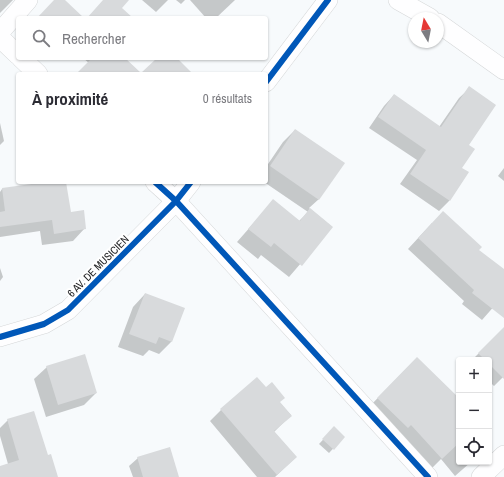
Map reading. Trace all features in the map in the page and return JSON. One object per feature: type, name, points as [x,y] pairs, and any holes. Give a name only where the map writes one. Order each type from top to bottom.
[{"type":"street","points":[[0,32],[28,0]]},
{"type":"street","points":[[268,79],[328,0]]},
{"type":"street","points":[[398,0],[419,12]]},
{"type":"street","points":[[444,27],[504,70]]},
{"type":"street","points":[[0,38],[16,53]]},
{"type":"street","points":[[23,60],[36,72]]},
{"type":"street","points":[[157,184],[176,202],[428,477]]},
{"type":"street","name":"6 AV. DE MUSICIEN","points":[[0,337],[44,324],[68,310],[176,202],[190,184]]},
{"type":"street","points":[[481,477],[504,455]]},
{"type":"building","points":[[54,0],[65,0],[82,16],[39,16]]},
{"type":"building","points":[[103,0],[129,0],[122,8],[131,16],[89,16]]},
{"type":"building","points":[[90,60],[127,60],[140,72],[78,72]]},
{"type":"building","points":[[155,60],[179,60],[191,72],[142,72]]},
{"type":"building","points":[[469,86],[496,105],[469,145],[475,149],[462,168],[469,172],[450,201],[410,174],[426,150],[378,117],[394,94],[441,127]]},
{"type":"building","points":[[295,129],[345,163],[319,200],[270,166]]},
{"type":"building","points":[[31,184],[66,184],[71,212],[84,210],[86,229],[54,234],[52,220],[0,227],[0,212],[5,211],[2,188]]},
{"type":"building","points":[[273,199],[300,221],[310,208],[333,227],[302,266],[274,243],[271,247],[248,229]]},
{"type":"building","points":[[443,211],[482,247],[479,250],[504,269],[504,318],[472,293],[474,290],[418,238]]},
{"type":"building","points":[[145,293],[185,308],[172,342],[159,337],[156,344],[129,334]]},
{"type":"building","points":[[504,327],[504,379],[492,367],[492,357],[482,357],[478,353]]},
{"type":"building","points":[[85,354],[97,393],[58,405],[46,366]]},
{"type":"building","points":[[417,357],[456,395],[456,446],[442,459],[411,425],[408,428],[377,398]]},
{"type":"building","points":[[257,377],[266,387],[272,382],[285,398],[280,402],[292,416],[274,431],[297,457],[277,475],[220,409]]},
{"type":"building","points":[[34,411],[48,455],[51,454],[58,477],[0,477],[0,466],[19,460],[7,419]]},
{"type":"building","points":[[334,426],[345,437],[334,450],[322,439]]},
{"type":"building","points":[[170,447],[179,477],[143,477],[137,457]]},
{"type":"cycle path","points":[[268,79],[328,0]]},
{"type":"cycle path","points":[[157,184],[176,201],[428,477]]},
{"type":"cycle path","points":[[0,337],[44,324],[68,310],[176,201],[189,184]]}]
